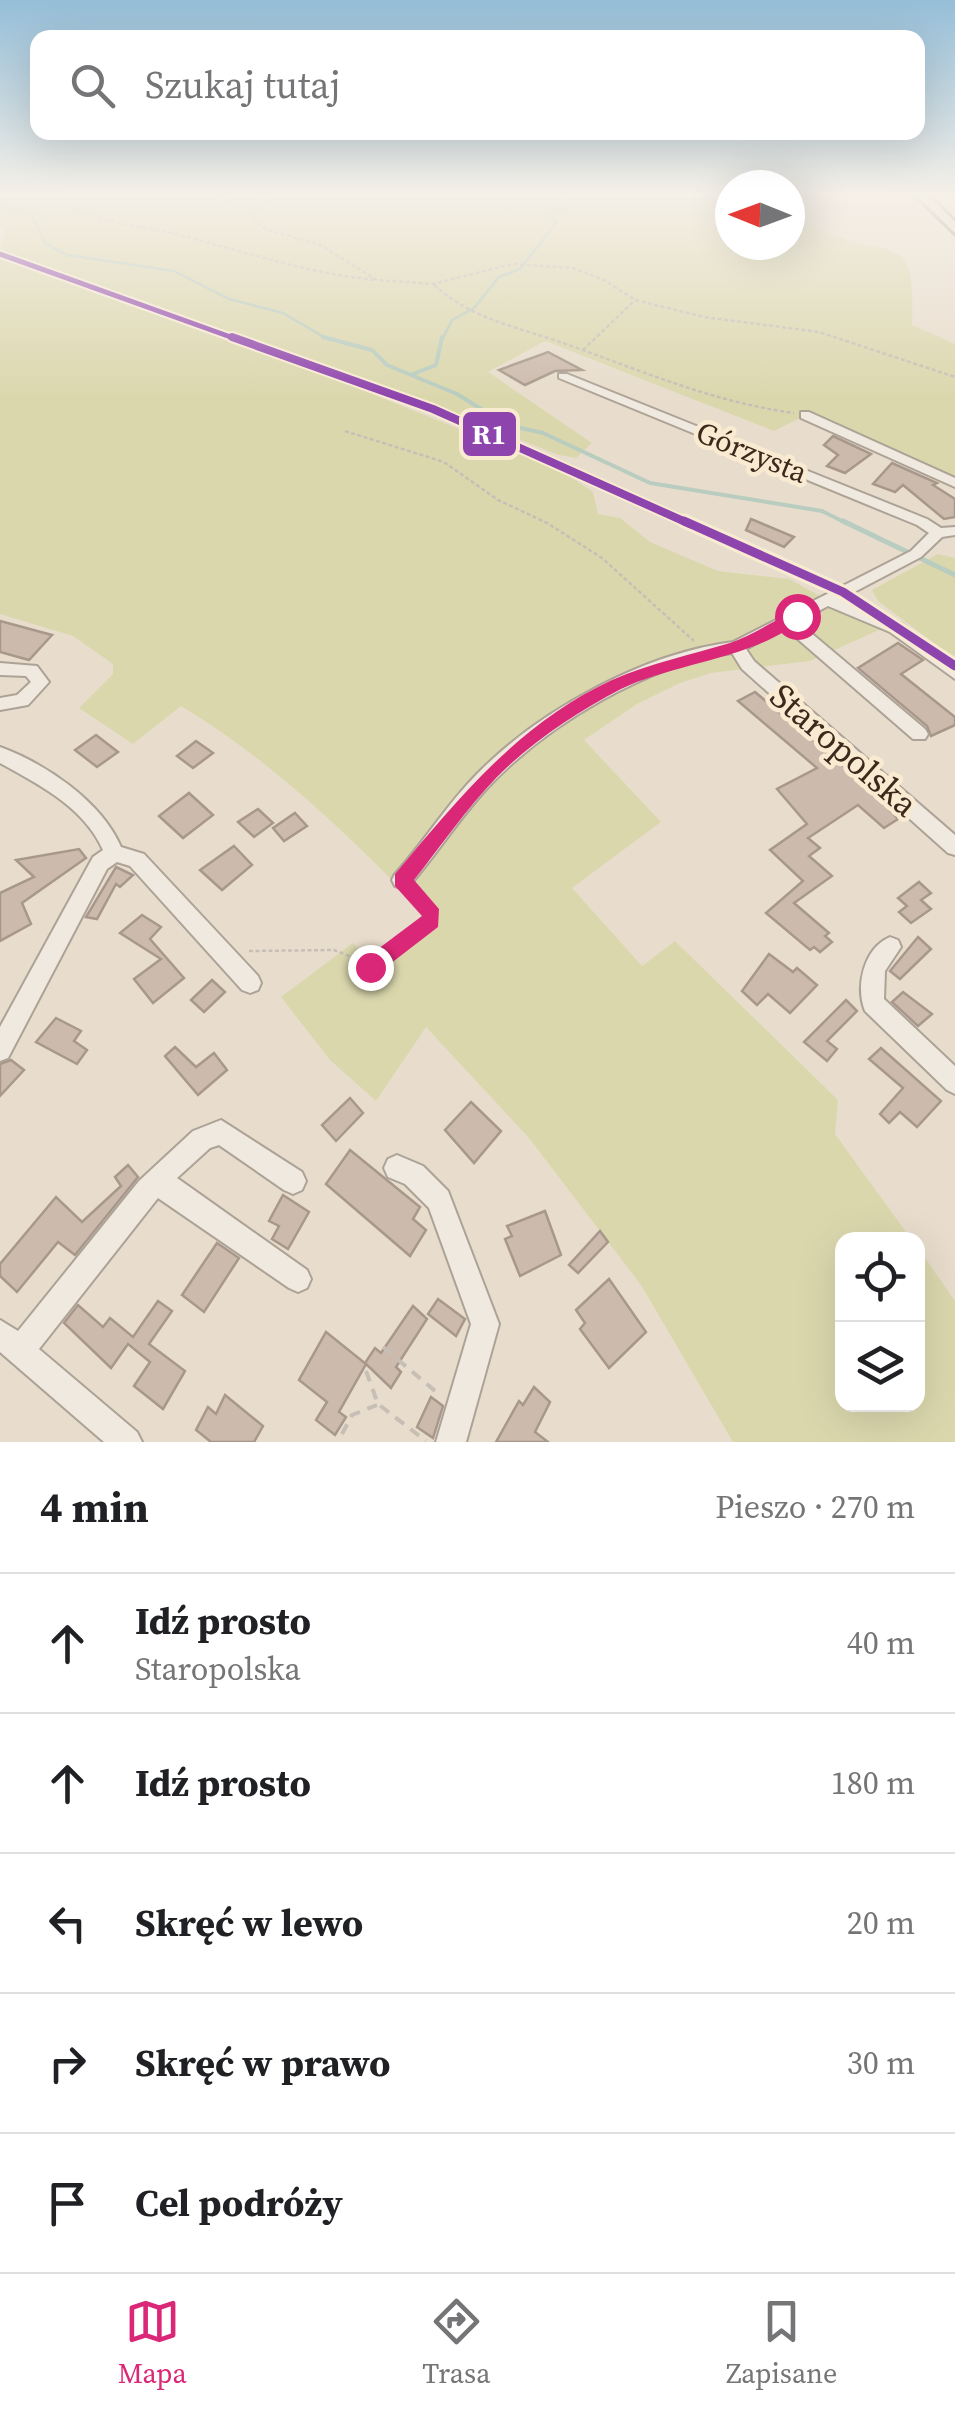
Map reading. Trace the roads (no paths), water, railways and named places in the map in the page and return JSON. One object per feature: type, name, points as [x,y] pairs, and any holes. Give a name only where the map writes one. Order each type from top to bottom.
[{"type":"street","name":"Górzysta","points":[[563,376],[922,522],[938,534]]},
{"type":"street","points":[[805,416],[955,482]]},
{"type":"street","points":[[828,600],[912,556],[938,534],[955,531]]},
{"type":"street","points":[[828,600],[896,628],[955,673]]},
{"type":"street","name":"Staropolska","points":[[828,600],[736,647],[748,665],[955,847]]},
{"type":"street","name":"Staropolska","points":[[786,621],[919,734]]},
{"type":"street","points":[[402,880],[489,774],[565,716],[615,686],[714,648],[736,647]]},
{"type":"street","points":[[0,669],[31,670],[40,682],[22,701],[0,704]]},
{"type":"street","points":[[0,754],[79,805],[108,833],[114,854]]},
{"type":"street","points":[[0,1050],[100,863],[114,854],[136,860],[250,983]]},
{"type":"street","points":[[890,947],[874,968],[873,1003],[955,1082]]},
{"type":"street","points":[[127,1442],[10,1342],[190,1144],[214,1131],[232,1138],[294,1181]]},
{"type":"street","points":[[397,1168],[414,1175],[438,1200],[485,1324],[451,1442]]},
{"type":"street","points":[[154,1184],[169,1187],[298,1279]]},
{"type":"waterway","points":[[116,262],[174,271],[229,299],[283,313],[325,337]]},
{"type":"waterway","points":[[442,340],[452,320],[474,308],[499,277],[520,269],[525,262]]},
{"type":"waterway","points":[[325,337],[372,350],[387,365],[457,394],[507,425],[543,433],[650,483],[822,511],[848,524]]},
{"type":"waterway","points":[[325,337],[329,340]]},
{"type":"waterway","points":[[413,374],[436,365],[442,337]]},
{"type":"waterway","points":[[843,521],[955,575]]}]
